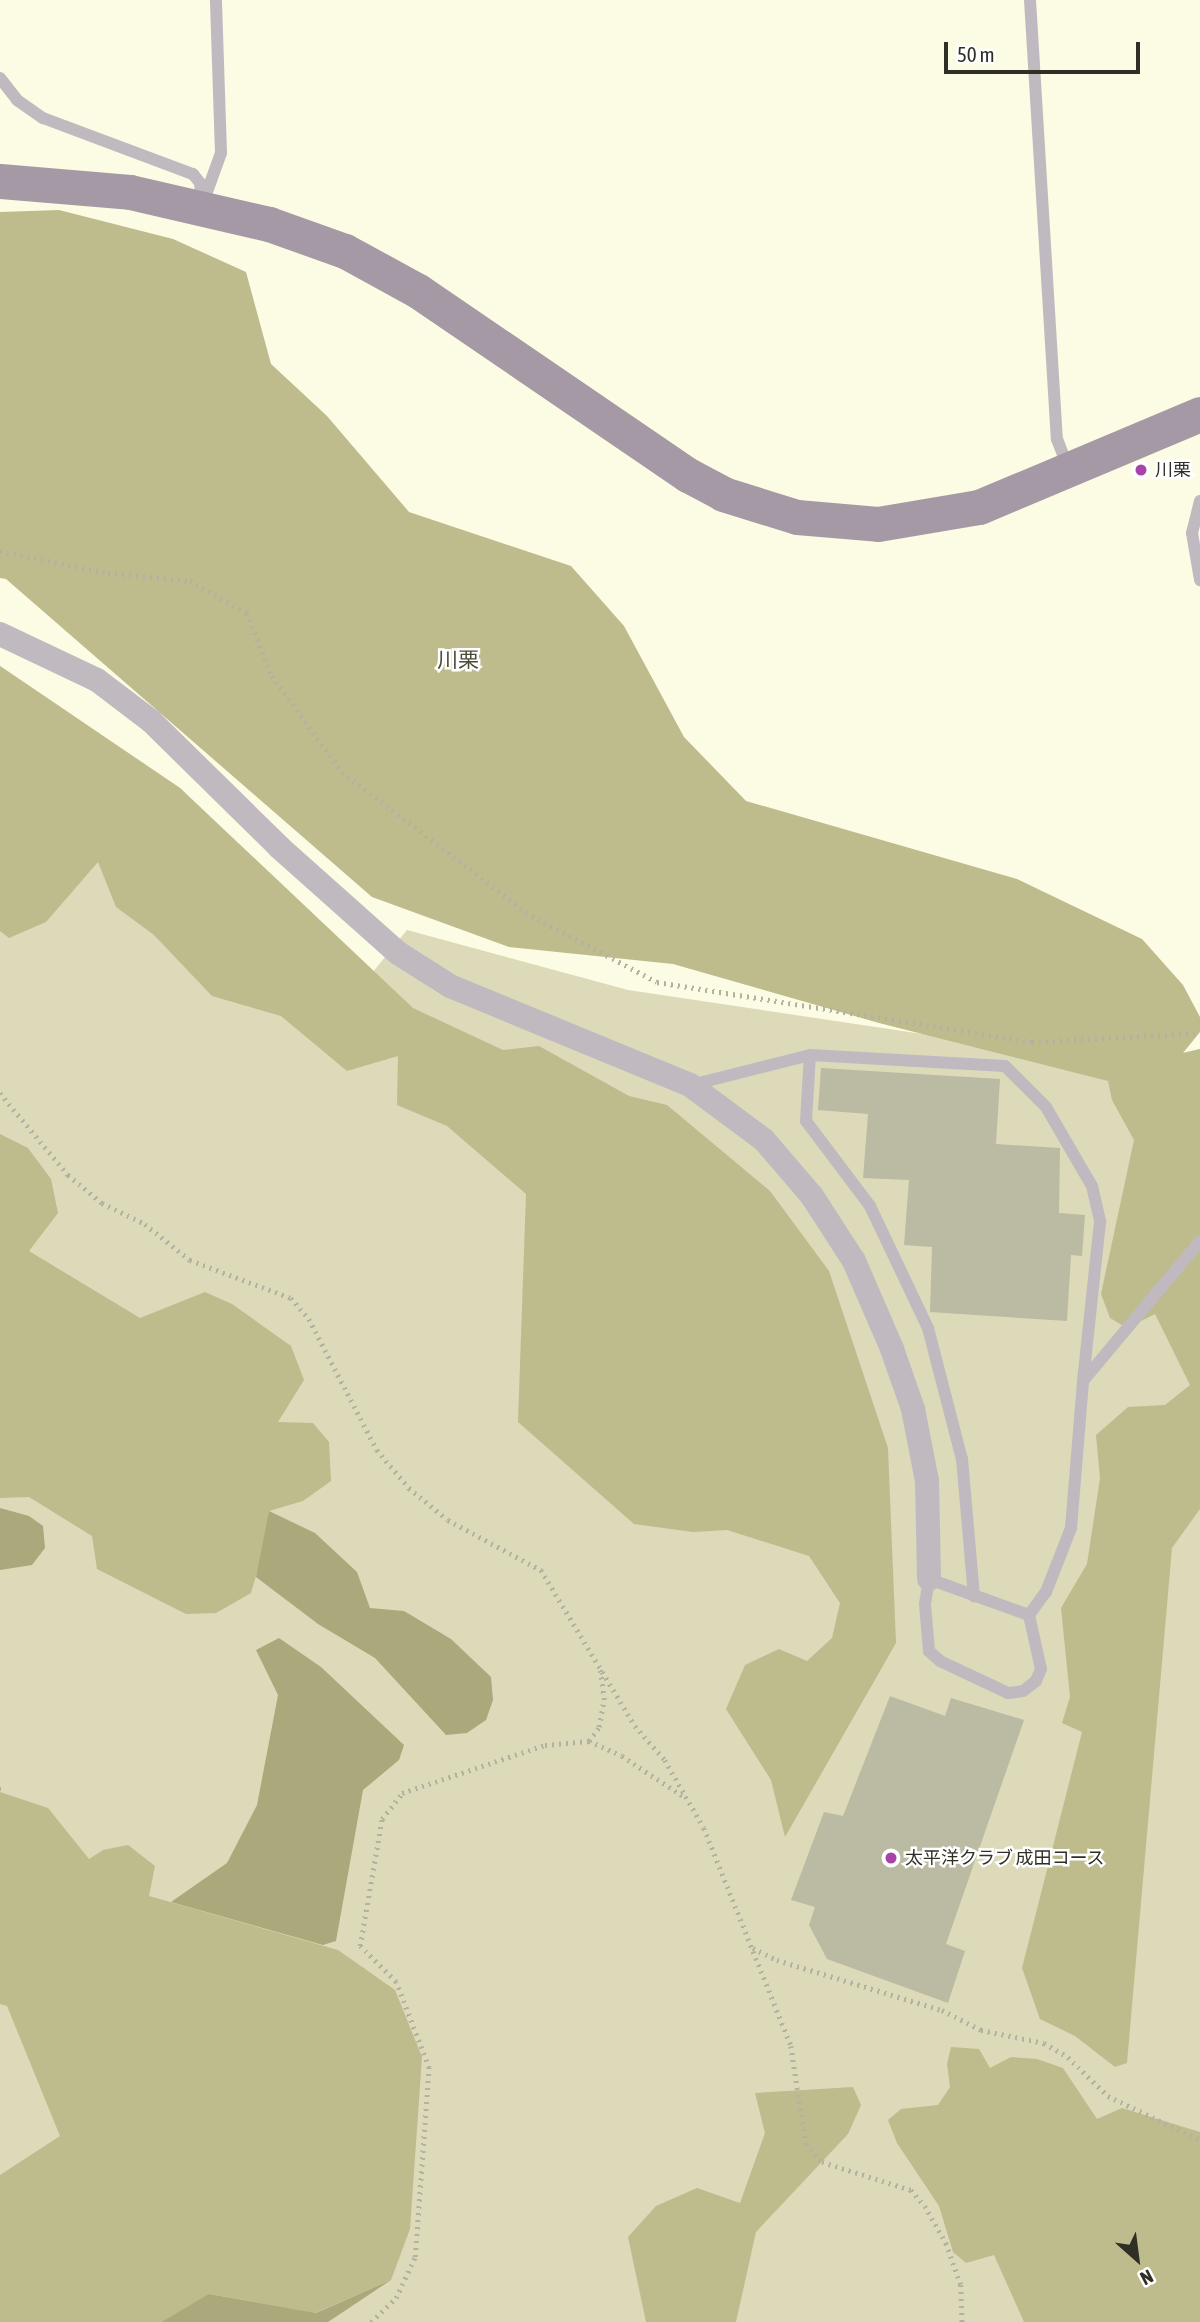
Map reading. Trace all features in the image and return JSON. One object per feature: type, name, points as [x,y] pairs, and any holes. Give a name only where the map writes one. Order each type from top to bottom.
[{"type":"street","points":[[0,181],[130,192],[269,224],[345,251],[471,326],[649,452],[723,494],[762,508],[837,523],[911,522],[979,507],[1199,418]]},
{"type":"street","points":[[0,634],[97,680],[151,721],[279,847],[398,953],[450,986],[690,1085],[764,1140],[812,1196],[854,1261],[913,1409],[927,1481],[929,1579]]},
{"type":"lane","points":[[202,207],[221,153],[216,0]]},
{"type":"lane","points":[[1030,0],[1058,439],[1070,470]]},
{"type":"lane","points":[[0,78],[17,100],[43,118],[193,174],[200,183],[202,207]]},
{"type":"lane","points":[[1200,501],[1192,533],[1200,580]]},
{"type":"lane","points":[[810,1055],[806,1121],[870,1206],[928,1328],[962,1459],[974,1596]]},
{"type":"lane","points":[[690,1085],[724,1073],[810,1055],[1005,1066],[1046,1107],[1093,1186],[1100,1222],[1071,1528],[1046,1592],[1029,1615],[1041,1669],[1023,1691],[1008,1693],[940,1661],[929,1651],[925,1604],[929,1579],[1029,1615]]},
{"type":"lane","points":[[1083,1381],[1200,1241]]},
{"type":"path","points":[[0,551],[108,573],[190,581],[247,613],[272,676],[342,772],[532,916],[657,982],[1032,1042],[1200,1032]]},
{"type":"path","points":[[0,1093],[68,1175],[102,1203],[145,1224],[190,1260],[291,1298],[309,1319],[377,1450],[409,1488],[448,1520],[541,1570],[635,1726],[664,1760],[704,1828],[791,2046],[806,2144],[822,2162],[911,2190],[925,2206],[946,2243],[961,2285],[962,2322]]},
{"type":"path","points":[[589,1741],[599,1727],[604,1700],[599,1663]]},
{"type":"path","points":[[371,2322],[396,2298],[415,2257],[429,2068],[396,1982],[360,1946],[382,1819],[402,1793],[545,1745],[589,1741],[622,1756],[687,1798]]},
{"type":"path","points":[[752,1948],[777,1960],[942,2010],[981,2030],[1044,2043],[1068,2057],[1108,2096],[1200,2140]]},
{"type":"shaded area","points":[[59,210],[173,239],[246,272],[271,364],[327,416],[409,512],[571,566],[624,626],[684,737],[746,801],[1017,879],[1142,939],[1183,985],[1200,1017],[1200,1032],[1183,1053],[1200,1049],[1200,1509],[1172,1548],[1127,2063],[1115,2067],[1075,2036],[1040,2019],[1022,1968],[1082,1732],[1062,1723],[1070,1697],[1061,1608],[1087,1564],[1100,1478],[1096,1435],[1128,1407],[1165,1405],[1190,1385],[1155,1314],[1127,1328],[1110,1318],[1101,1294],[1134,1140],[1112,1100],[1108,1081],[879,1023],[673,964],[509,947],[372,897],[6,579],[0,578],[0,212]]},
{"type":"shaded area","name":"太平洋クラブ 成田コース","points":[[0,666],[180,788],[372,973],[407,930],[628,990],[1130,1065],[1200,1049],[1200,2322],[0,2322]]},
{"type":"shaded area","points":[[0,666],[180,788],[413,1008],[503,1050],[539,1046],[629,1096],[667,1105],[770,1191],[829,1271],[888,1448],[896,1643],[785,1837],[771,1780],[726,1709],[745,1665],[779,1649],[807,1661],[832,1638],[840,1603],[809,1556],[727,1530],[693,1532],[634,1524],[518,1422],[526,1194],[447,1126],[397,1105],[398,1056],[347,1071],[281,1016],[212,996],[154,935],[116,907],[98,862],[46,922],[9,938],[0,931]]},
{"type":"shaded area","points":[[0,1134],[28,1148],[51,1179],[58,1213],[29,1251],[140,1318],[205,1292],[232,1304],[291,1346],[304,1380],[278,1422],[313,1423],[329,1442],[331,1481],[303,1501],[269,1511],[265,1545],[251,1593],[216,1613],[186,1614],[97,1569],[92,1536],[29,1497],[0,1498]]},
{"type":"shaded area","points":[[0,1508],[29,1516],[43,1526],[45,1548],[32,1565],[0,1570]]},
{"type":"shaded area","points":[[269,1511],[315,1533],[357,1572],[370,1608],[404,1611],[451,1639],[491,1677],[493,1700],[486,1720],[467,1733],[446,1735],[375,1658],[318,1624],[256,1577]]},
{"type":"shaded area","points":[[279,1638],[321,1667],[404,1745],[399,1760],[363,1790],[336,1941],[323,1945],[171,1902],[227,1863],[257,1805],[278,1695],[256,1650]]},
{"type":"shaded area","points":[[0,1792],[48,1808],[89,1859],[103,1850],[128,1845],[155,1866],[149,1896],[338,1950],[395,1990],[422,2057],[410,2229],[391,2280],[315,2313],[210,2294],[161,2322],[0,2322],[0,2175],[60,2136],[7,2006],[0,2004]]},
{"type":"shaded area","points":[[951,2047],[979,2049],[990,2068],[1011,2057],[1037,2059],[1063,2068],[1097,2119],[1122,2108],[1200,2132],[1200,2322],[1024,2322],[994,2255],[966,2263],[953,2252],[939,2206],[897,2143],[888,2120],[901,2109],[938,2105],[950,2087],[947,2064]]},
{"type":"shaded area","points":[[853,2087],[861,2105],[848,2134],[756,2232],[736,2322],[646,2322],[628,2237],[656,2206],[697,2188],[740,2203],[765,2133],[755,2093]]},
{"type":"shaded area","points":[[391,2280],[328,2322],[161,2322],[209,2294],[316,2313]]},
{"type":"building","points":[[821,1068],[1000,1079],[996,1144],[1060,1148],[1059,1213],[1085,1215],[1082,1256],[1071,1255],[1067,1321],[930,1312],[932,1247],[904,1245],[909,1180],[863,1178],[868,1114],[818,1110]]},
{"type":"building","name":"太平洋クラブ 成田コース","points":[[890,1696],[945,1716],[951,1698],[1024,1720],[946,1944],[965,1951],[948,2003],[827,1959],[809,1925],[815,1907],[791,1900],[824,1812],[843,1816]]},
{"type":"place","name":"川栗","points":[[1141,470]]},
{"type":"place","name":"太平洋クラブ 成田コース","points":[[891,1858]]},
{"type":"district","name":"川栗","points":[[458,659]]}]
